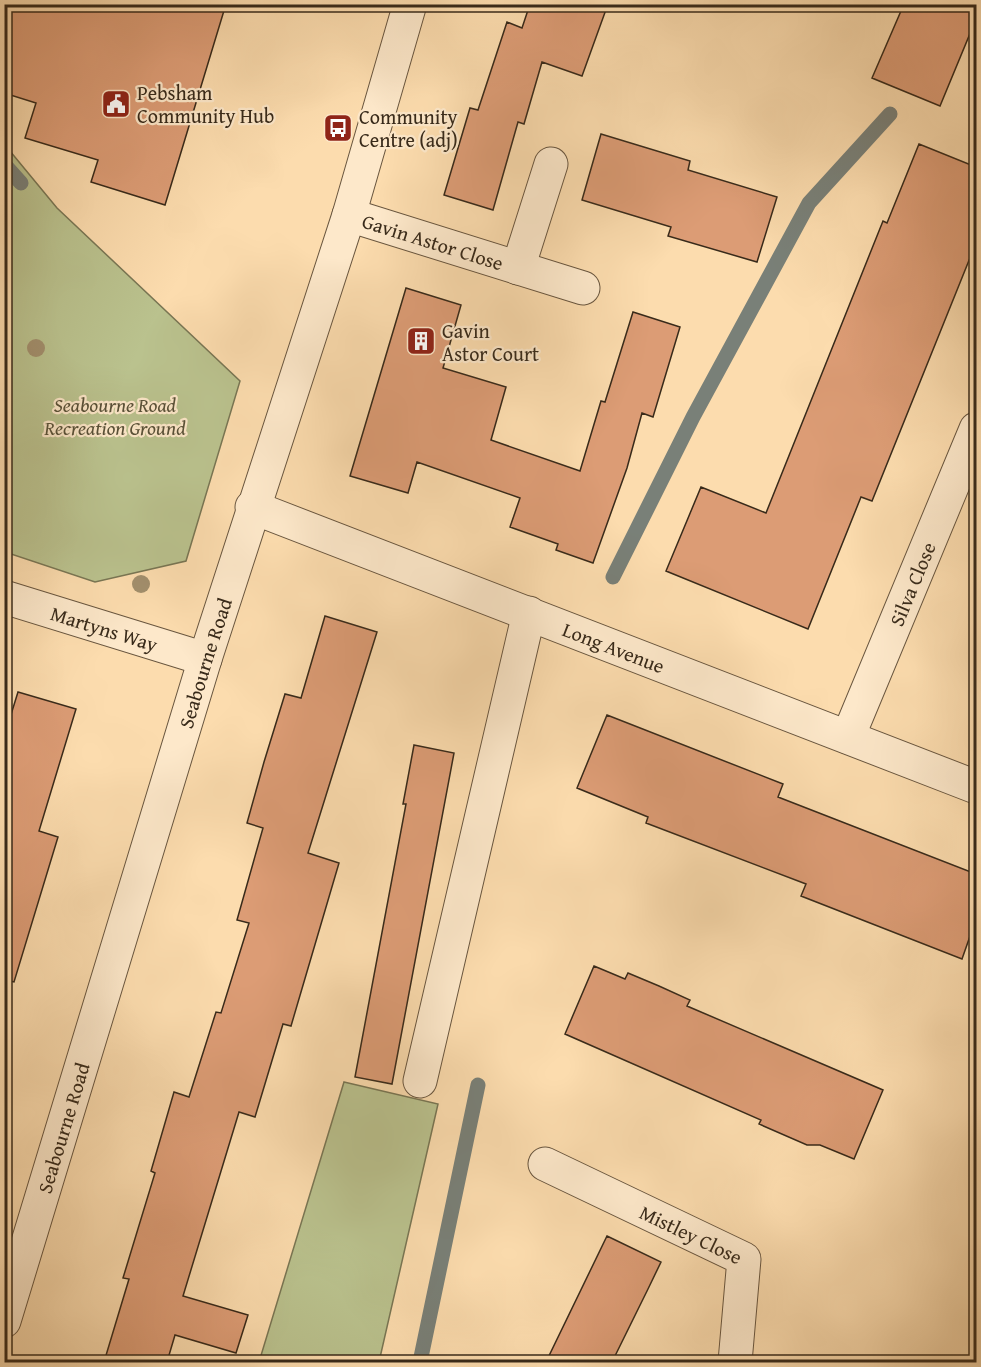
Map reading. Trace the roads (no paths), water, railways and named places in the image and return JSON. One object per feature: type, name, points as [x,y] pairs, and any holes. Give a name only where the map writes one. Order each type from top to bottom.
[{"type":"street","name":"Seabourne Road","points":[[4,1321],[252,507],[349,215],[410,4]]},
{"type":"street","name":"Gavin Astor Close","points":[[518,268],[551,164]]},
{"type":"street","name":"Gavin Astor Close","points":[[349,215],[583,288]]},
{"type":"street","name":"Silva Close","points":[[848,737],[976,429]]},
{"type":"street","name":"Long Avenue","points":[[252,507],[976,787]]},
{"type":"street","name":"Martyns Way","points":[[4,597],[205,659]]},
{"type":"street","points":[[420,1081],[529,614]]},
{"type":"street","name":"Mistley Close","points":[[545,1164],[744,1259],[735,1362]]},
{"type":"waterway","points":[[613,577],[693,417],[809,203],[890,114]]},
{"type":"waterway","points":[[4,164],[21,183]]},
{"type":"waterway","points":[[420,1362],[478,1085]]},
{"type":"place","name":"Pebsham Community Hub","points":[[116,104]]},
{"type":"place","name":"Community Centre (adj)","points":[[338,128]]},
{"type":"place","name":"Gavin Astor Court","points":[[421,341]]},
{"type":"park label","name":"Seabourne Road Recreation Ground","points":[[115,416]]}]
